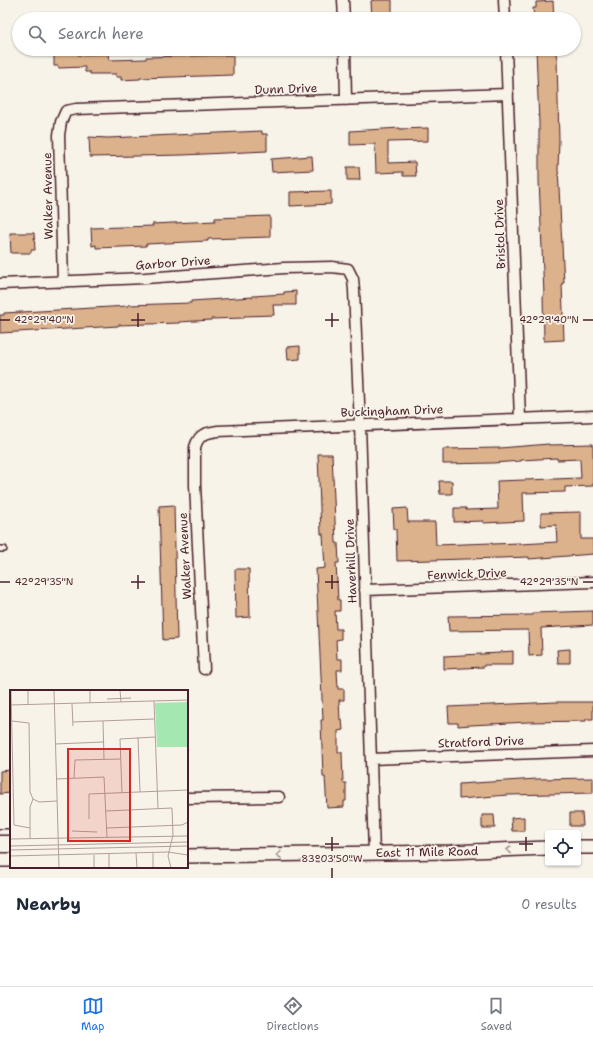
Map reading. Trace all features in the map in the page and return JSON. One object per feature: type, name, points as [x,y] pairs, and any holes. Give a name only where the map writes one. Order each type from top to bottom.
[{"type":"main road","points":[[581,847],[593,847]]},
{"type":"main road","name":"East 11 Mile Road","points":[[188,856],[545,848]]},
{"type":"street","points":[[343,0],[344,12]]},
{"type":"street","points":[[504,0],[505,12]]},
{"type":"street","points":[[345,56],[346,100]]},
{"type":"street","name":"Bristol Drive","points":[[506,56],[520,419]]},
{"type":"street","name":"Dunn Drive","points":[[66,111],[76,109],[508,94]]},
{"type":"street","name":"Walker Avenue","points":[[63,282],[60,135],[61,122],[66,111]]},
{"type":"street","name":"Garbor Drive","points":[[0,284],[63,282],[284,268],[332,267],[348,269]]},
{"type":"street","name":"Haverhill Drive","points":[[348,269],[353,279],[354,290],[374,852]]},
{"type":"street","name":"Buckingham Drive","points":[[197,442],[204,434],[218,431],[593,416]]},
{"type":"street","name":"Walker Avenue","points":[[197,442],[194,447],[195,485],[204,669]]},
{"type":"street","name":"Fenwick Drive","points":[[365,590],[593,582]]},
{"type":"street","name":"Stratford Drive","points":[[371,759],[593,751]]},
{"type":"street","points":[[188,798],[279,797]]},
{"type":"building","points":[[392,0],[392,12],[372,12],[371,1]]},
{"type":"building","points":[[553,1],[554,12],[533,12],[533,8],[536,8],[536,2]]},
{"type":"building","points":[[54,56],[108,56],[109,60],[146,59],[146,57],[233,56],[233,75],[121,80],[121,77],[116,77],[116,74],[90,74],[90,72],[85,72],[85,67],[59,68],[58,66],[54,66]]},
{"type":"building","points":[[536,56],[556,56],[559,140],[558,169],[564,283],[562,283],[564,340],[544,341],[544,295],[539,180],[539,123]]},
{"type":"building","points":[[428,128],[428,141],[388,142],[388,163],[415,162],[416,176],[403,176],[403,172],[376,173],[375,144],[350,145],[350,131]]},
{"type":"building","points":[[262,131],[262,134],[267,134],[267,151],[90,157],[89,137],[108,138]]},
{"type":"building","points":[[312,156],[313,170],[272,172],[271,159]]},
{"type":"building","points":[[347,167],[359,167],[360,180],[347,180]]},
{"type":"building","points":[[331,191],[331,204],[290,206],[290,192]]},
{"type":"building","points":[[270,216],[270,237],[208,239],[208,241],[146,244],[146,246],[96,248],[96,245],[92,246],[91,228],[153,226],[152,224],[215,221],[215,218]]},
{"type":"building","points":[[10,233],[34,233],[35,250],[31,250],[31,253],[11,253]]},
{"type":"building","points":[[296,291],[296,305],[273,305],[274,315],[244,316],[244,318],[211,319],[179,323],[118,325],[0,333],[0,315],[4,315],[4,313],[128,305],[191,303],[191,301],[253,297],[284,294],[284,292]]},
{"type":"building","points":[[300,346],[300,359],[288,360],[287,347]]},
{"type":"building","points":[[549,444],[593,444],[593,486],[565,487],[565,492],[523,493],[524,521],[483,523],[483,521],[454,522],[454,508],[466,508],[466,510],[498,509],[497,481],[581,478],[580,459],[557,460],[557,458],[493,463],[443,464],[443,449],[500,448]]},
{"type":"building","points":[[318,454],[332,454],[336,543],[338,543],[339,563],[336,563],[338,600],[340,600],[340,611],[335,611],[336,629],[341,629],[341,639],[336,640],[337,659],[342,659],[342,670],[337,670],[338,689],[344,689],[344,700],[339,700],[340,720],[342,719],[343,730],[338,731],[338,752],[342,752],[343,783],[346,783],[346,801],[344,801],[344,807],[327,808],[325,777],[323,777],[321,720],[323,720],[316,569],[325,568],[323,534],[321,534]]},
{"type":"building","points":[[439,481],[452,481],[452,494],[440,494]]},
{"type":"building","points":[[174,505],[177,639],[163,640],[159,506]]},
{"type":"building","points":[[407,508],[408,522],[435,522],[436,545],[557,542],[556,525],[541,526],[541,513],[581,512],[581,539],[593,539],[593,554],[529,559],[529,557],[397,561],[396,529],[394,529],[393,509]]},
{"type":"building","points":[[235,569],[249,569],[250,617],[236,618]]},
{"type":"building","points":[[593,611],[593,625],[541,628],[542,655],[529,656],[528,630],[449,631],[448,616],[533,615],[533,613]]},
{"type":"building","points":[[570,649],[570,663],[558,663],[557,650]]},
{"type":"building","points":[[513,651],[513,665],[484,665],[484,667],[444,669],[444,656]]},
{"type":"building","points":[[556,702],[593,702],[593,719],[586,719],[586,721],[528,722],[458,726],[458,723],[449,723],[448,707]]},
{"type":"building","points":[[10,770],[10,793],[0,794],[0,771]]},
{"type":"building","points":[[593,778],[593,793],[508,795],[459,799],[459,784],[537,779]]},
{"type":"building","points":[[570,813],[582,813],[583,826],[570,826]]},
{"type":"building","points":[[482,815],[494,815],[495,828],[482,828]]},
{"type":"building","points":[[524,817],[524,831],[512,831],[511,818]]}]
